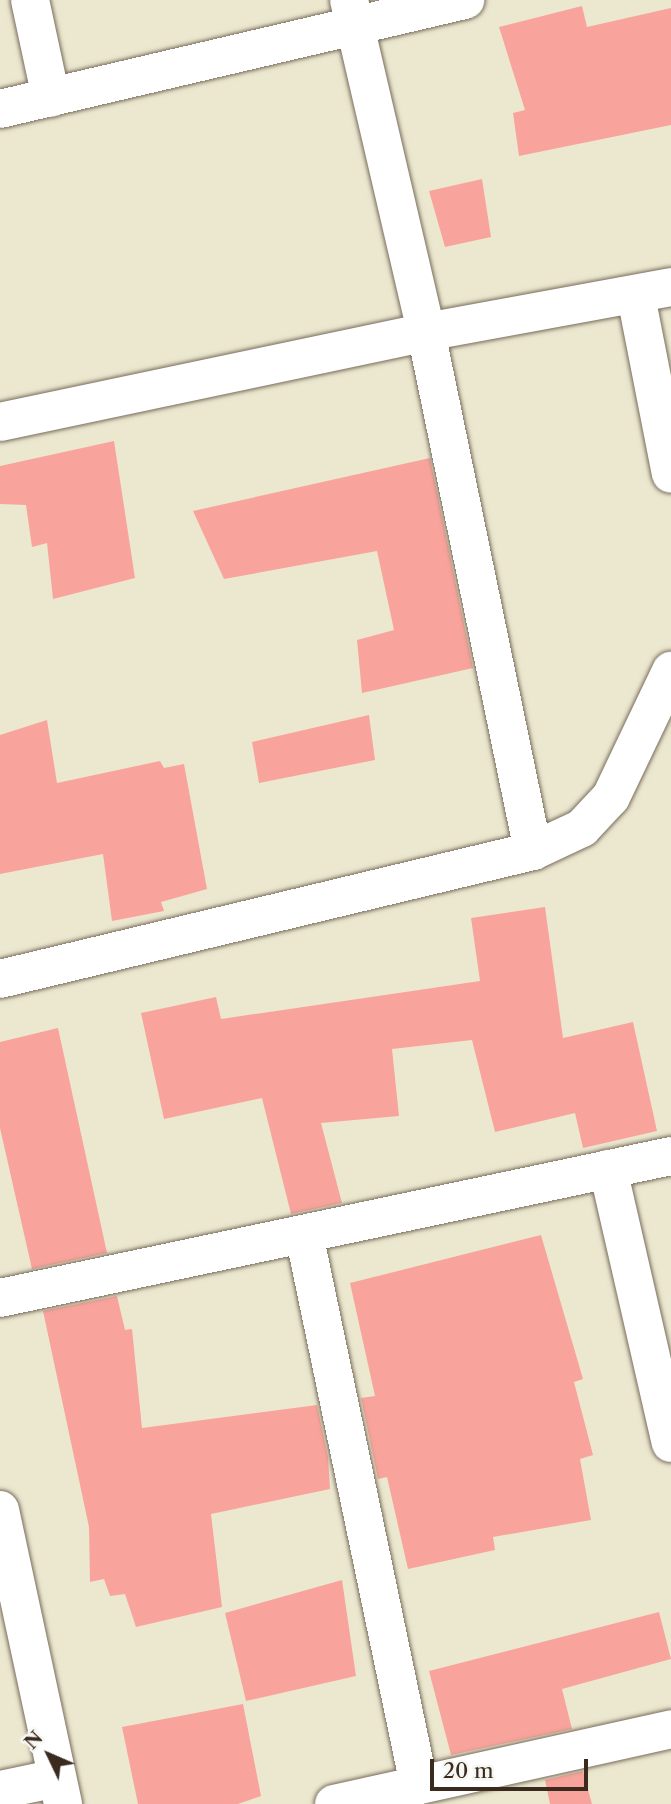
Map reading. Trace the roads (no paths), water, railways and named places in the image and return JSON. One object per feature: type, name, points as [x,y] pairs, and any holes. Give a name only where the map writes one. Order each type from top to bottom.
[{"type":"street","points":[[30,0],[51,98]]},
{"type":"street","points":[[0,109],[51,98],[351,12],[465,0]]},
{"type":"street","points":[[351,12],[426,332],[533,851]]},
{"type":"street","points":[[0,422],[426,332],[654,292],[671,474]]},
{"type":"street","points":[[0,979],[533,851],[582,828],[611,797],[671,671]]},
{"type":"street","points":[[0,1298],[671,1156]]},
{"type":"street","points":[[608,1169],[671,1443]]},
{"type":"street","points":[[304,1234],[419,1785]]},
{"type":"street","points":[[0,1510],[60,1791],[0,1790]]},
{"type":"street","points":[[334,1804],[671,1729]]}]
